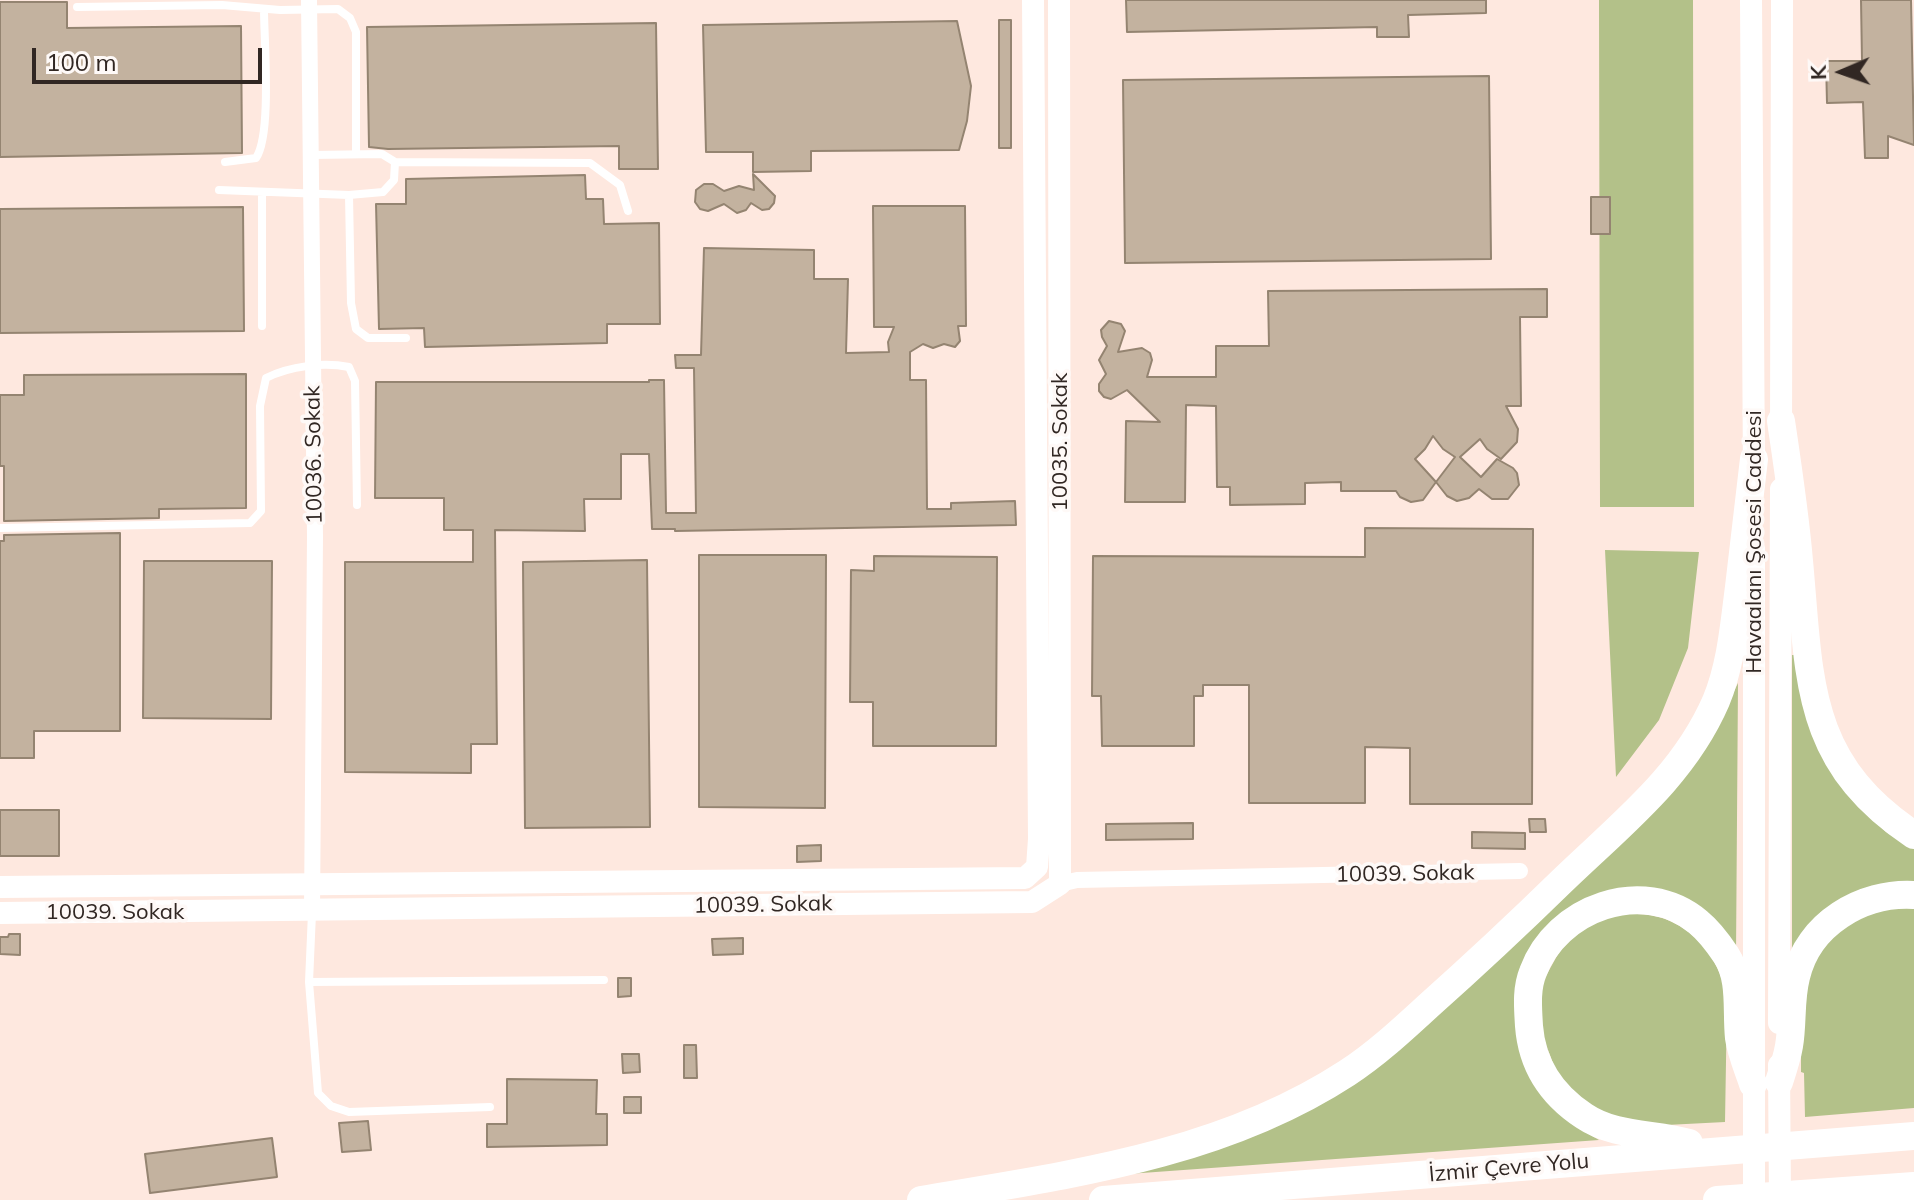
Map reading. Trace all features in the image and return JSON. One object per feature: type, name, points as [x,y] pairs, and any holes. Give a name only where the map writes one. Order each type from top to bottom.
[{"type":"highway","points":[[1781,421],[1796,524],[1811,681],[1818,714],[1835,755],[1855,785],[1875,806],[1914,835]]},
{"type":"highway","points":[[921,1200],[1112,1166],[1167,1153],[1222,1135],[1286,1107],[1348,1073],[1437,998],[1668,780],[1703,730],[1718,697],[1730,655],[1754,459]]},
{"type":"highway","points":[[1717,1151],[1674,1138],[1617,1131],[1586,1118],[1549,1085],[1534,1052],[1528,1009],[1532,973],[1554,935],[1576,916],[1606,904],[1653,902],[1697,920],[1728,958],[1737,985],[1739,1039],[1766,1083],[1790,1045],[1796,975],[1821,930],[1860,903],[1878,897],[1914,895]]},
{"type":"highway","points":[[1866,1140],[1914,1124]]},
{"type":"highway","name":"İzmir Çevre Yolu","points":[[1103,1200],[1914,1136]]},
{"type":"highway","points":[[1717,1200],[1914,1186]]},
{"type":"highway","points":[[1847,1191],[1882,1200]]},
{"type":"street","name":"10035. Sokak","points":[[1025,878],[1037,867],[1039,839],[1033,0]]},
{"type":"street","name":"10035. Sokak","points":[[1059,0],[1060,884]]},
{"type":"street","name":"Havaalanı Şosesi Caddesi","points":[[1751,0],[1754,459],[1766,1083]]},
{"type":"street","name":"Havaalanı Şosesi Caddesi","points":[[1766,1083],[1781,421],[1782,0]]},
{"type":"street","name":"10036. Sokak","points":[[309,5],[315,536],[312,910]]},
{"type":"street","name":"10039. Sokak","points":[[0,913],[1032,902],[1060,884],[1077,880],[1520,871]]},
{"type":"street","name":"10039. Sokak","points":[[0,887],[1025,878]]},
{"type":"street","points":[[1754,1200],[1766,1083]]},
{"type":"street","points":[[1766,1083],[1780,1200]]},
{"type":"lane","points":[[77,7],[222,5],[264,9],[309,5],[338,9],[350,18],[356,32],[356,154]]},
{"type":"lane","points":[[225,162],[256,158],[263,149],[264,9]]},
{"type":"lane","points":[[311,155],[382,154],[395,162],[590,163],[620,185],[628,211]]},
{"type":"lane","points":[[219,190],[349,195],[383,192],[394,180],[395,162]]},
{"type":"lane","points":[[262,193],[262,326]]},
{"type":"lane","points":[[349,195],[351,303],[356,329],[368,338],[406,338]]},
{"type":"lane","points":[[0,528],[250,523],[261,511],[260,406],[266,378],[282,370],[331,364],[349,367],[355,381],[357,505]]},
{"type":"lane","points":[[312,910],[309,982],[318,1093],[331,1106],[349,1112],[490,1107]]},
{"type":"lane","points":[[309,982],[604,980]]},
{"type":"green space","points":[[1599,0],[1693,0],[1694,507],[1600,507]]},
{"type":"green space","points":[[1605,550],[1699,552],[1688,648],[1659,720],[1616,777]]},
{"type":"green space","points":[[1792,655],[1795,655],[1831,771],[1857,805],[1886,832],[1914,849],[1914,884],[1846,898],[1821,912],[1792,951]]},
{"type":"green space","points":[[1738,683],[1736,954],[1629,891],[1522,972],[1572,1124],[1599,1140],[1128,1174],[1306,1110],[1716,729]]},
{"type":"green space","points":[[1888,908],[1914,908],[1914,1108],[1805,1117],[1801,1011],[1810,963],[1845,922]]},
{"type":"green space","points":[[1615,914],[1649,915],[1673,922],[1696,938],[1720,973],[1727,1001],[1725,1122],[1647,1126],[1596,1113],[1560,1082],[1542,1034],[1542,983],[1563,945],[1577,931]]},
{"type":"building","points":[[1126,0],[1486,0],[1486,13],[1408,15],[1409,37],[1377,37],[1377,27],[1127,32]]},
{"type":"building","points":[[1861,0],[1911,0],[1914,145],[1888,136],[1888,158],[1865,158],[1863,102],[1827,103],[1826,61],[1862,61]]},
{"type":"building","points":[[0,2],[67,2],[67,28],[241,26],[242,153],[0,157]]},
{"type":"building","points":[[999,20],[1011,20],[1011,148],[999,148]]},
{"type":"building","points":[[957,21],[971,86],[967,121],[959,150],[811,151],[811,171],[753,172],[753,152],[706,152],[703,25]]},
{"type":"building","points":[[656,23],[658,169],[619,169],[619,146],[369,147],[367,27]]},
{"type":"building","points":[[1489,76],[1491,259],[1125,263],[1123,80]]},
{"type":"building","points":[[753,174],[775,196],[769,209],[762,210],[751,203],[746,210],[737,213],[724,204],[708,211],[700,209],[695,202],[696,190],[704,184],[713,184],[724,191],[739,186],[754,190]]},
{"type":"building","points":[[585,175],[586,199],[603,199],[604,224],[659,223],[660,324],[607,324],[607,343],[425,347],[424,328],[379,329],[376,204],[406,204],[406,179]]},
{"type":"building","points":[[1591,197],[1610,197],[1610,234],[1591,234]]},
{"type":"building","points":[[873,206],[965,206],[966,326],[958,326],[960,341],[955,347],[944,344],[933,348],[923,344],[910,352],[910,380],[926,380],[927,509],[951,509],[951,503],[1015,501],[1016,525],[652,529],[649,454],[621,454],[621,499],[584,499],[585,531],[495,530],[497,744],[471,744],[471,773],[345,772],[345,562],[473,562],[473,530],[444,530],[444,498],[375,498],[376,382],[664,380],[666,513],[696,513],[694,368],[676,368],[675,355],[701,355],[704,248],[814,250],[814,279],[848,279],[846,353],[889,352],[888,342],[894,327],[874,327]]},
{"type":"building","points":[[243,207],[244,331],[0,333],[0,209]]},
{"type":"building","points":[[1547,289],[1547,317],[1520,317],[1521,406],[1506,406],[1518,429],[1517,442],[1501,459],[1487,449],[1480,439],[1460,457],[1481,477],[1497,459],[1513,468],[1519,485],[1508,499],[1492,499],[1479,489],[1469,498],[1457,501],[1447,496],[1436,482],[1423,500],[1411,502],[1400,497],[1396,491],[1341,491],[1341,482],[1305,483],[1305,504],[1230,505],[1230,487],[1217,487],[1216,406],[1186,405],[1185,502],[1125,502],[1126,421],[1160,422],[1127,390],[1111,399],[1099,391],[1099,384],[1106,374],[1099,360],[1107,346],[1101,330],[1109,321],[1121,324],[1125,331],[1118,352],[1142,348],[1150,353],[1152,360],[1147,377],[1216,377],[1216,346],[1269,346],[1268,291]],"holes":[[[1433,436],[1443,449],[1455,457],[1436,482],[1415,459]]]},
{"type":"building","points":[[246,374],[246,508],[159,509],[159,518],[4,521],[0,395],[24,395],[24,375]]},
{"type":"building","points":[[1365,528],[1533,529],[1532,804],[1410,804],[1410,748],[1365,747],[1365,803],[1249,803],[1249,685],[1203,685],[1203,696],[1194,696],[1194,746],[1102,746],[1101,696],[1092,696],[1093,556],[1365,557]]},
{"type":"building","points":[[120,533],[120,731],[34,731],[34,758],[0,758],[0,541],[4,541],[4,535]]},
{"type":"building","points":[[699,555],[826,555],[825,808],[699,807]]},
{"type":"building","points":[[874,556],[997,557],[996,746],[873,746],[873,702],[850,702],[851,570],[874,571]]},
{"type":"building","points":[[647,560],[650,827],[525,828],[523,562]]},
{"type":"building","points":[[144,561],[272,561],[271,719],[143,718]]},
{"type":"building","points":[[0,810],[59,810],[59,856],[0,856]]},
{"type":"building","points":[[1529,819],[1545,819],[1546,832],[1530,832]]},
{"type":"building","points":[[1193,823],[1193,839],[1106,840],[1106,824]]},
{"type":"building","points":[[1472,832],[1525,833],[1525,849],[1472,848]]},
{"type":"building","points":[[821,845],[821,861],[797,862],[797,846]]},
{"type":"building","points":[[9,934],[20,934],[20,955],[0,954],[0,937],[8,937]]},
{"type":"building","points":[[743,938],[743,954],[713,955],[712,939]]},
{"type":"building","points":[[618,978],[631,978],[631,996],[618,997]]},
{"type":"building","points":[[684,1045],[696,1045],[697,1078],[684,1078]]},
{"type":"building","points":[[622,1054],[639,1054],[640,1072],[623,1073]]},
{"type":"building","points":[[507,1079],[597,1080],[596,1114],[607,1114],[607,1145],[487,1147],[487,1124],[507,1124]]},
{"type":"building","points":[[624,1097],[641,1097],[641,1113],[624,1113]]},
{"type":"building","points":[[368,1121],[371,1150],[342,1152],[339,1123]]},
{"type":"building","points":[[272,1138],[277,1177],[150,1193],[145,1154]]}]
